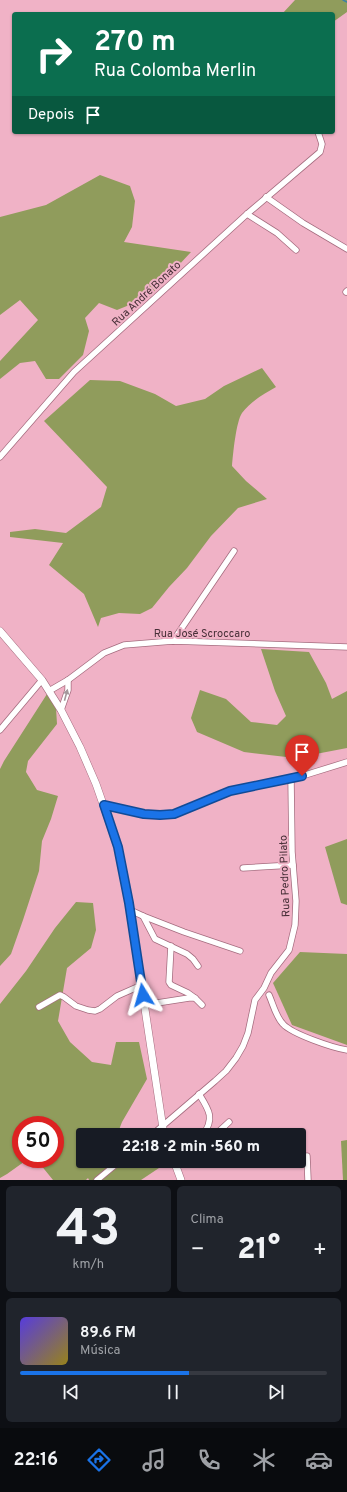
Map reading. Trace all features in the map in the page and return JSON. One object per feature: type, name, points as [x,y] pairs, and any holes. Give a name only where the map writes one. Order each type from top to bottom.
[{"type":"main road","points":[[0,631],[42,680],[61,710],[80,747],[104,805],[118,847],[130,910],[163,1126]]},
{"type":"main road","points":[[177,1168],[181,1180]]},
{"type":"street","name":"Rua André Bonato","points":[[0,457],[74,372],[246,214],[320,152],[322,144],[319,134]]},
{"type":"street","points":[[266,197],[303,223],[347,249]]},
{"type":"street","points":[[246,214],[276,233],[296,250]]},
{"type":"street","points":[[173,641],[234,551]]},
{"type":"street","name":"Rua José Scroccaro","points":[[50,691],[68,680],[104,653],[124,645],[173,641],[347,647]]},
{"type":"street","points":[[0,730],[42,680]]},
{"type":"street","points":[[61,710],[68,690],[68,680]]},
{"type":"street","points":[[104,805],[144,814],[174,814],[230,791],[291,779],[347,762]]},
{"type":"street","name":"Rua Pedro Pilato","points":[[161,1128],[226,1071],[236,1058],[248,1033],[255,1000],[264,988],[271,974],[289,950],[294,934],[296,917],[292,852],[291,779]]},
{"type":"street","points":[[243,868],[293,865]]},
{"type":"street","points":[[130,910],[184,932],[240,951]]},
{"type":"street","points":[[143,916],[155,939],[187,954],[198,966]]},
{"type":"street","points":[[171,946],[169,982],[171,985],[188,993],[202,1005]]},
{"type":"street","points":[[39,1007],[60,995],[64,996],[76,1006],[95,1011],[117,996],[142,985]]},
{"type":"street","points":[[269,995],[280,1020],[286,1027],[305,1036],[347,1050]]},
{"type":"street","points":[[144,1005],[181,998],[194,998]]},
{"type":"street","points":[[199,1094],[208,1109],[210,1119],[207,1128]]},
{"type":"street","points":[[223,1128],[229,1122]]},
{"type":"street","points":[[307,1156],[308,1180]]},
{"type":"street","points":[[97,1180],[112,1168]]},
{"type":"green space","points":[[295,0],[347,0],[347,12],[335,21],[335,12],[284,12]]},
{"type":"green space","points":[[100,175],[130,186],[135,201],[132,227],[124,242],[191,252],[149,297],[117,310],[99,303],[85,318],[89,331],[83,355],[59,379],[46,379],[35,361],[20,363],[0,379],[0,361],[38,320],[20,300],[0,315],[0,217],[46,205]]},
{"type":"green space","points":[[262,368],[276,387],[254,401],[242,413],[236,431],[232,466],[246,481],[267,499],[238,508],[211,536],[187,568],[152,608],[140,614],[119,613],[101,618],[98,627],[84,594],[49,565],[63,543],[10,537],[10,532],[35,529],[66,533],[101,507],[107,487],[44,421],[90,380],[120,381],[155,394],[176,406],[205,399],[224,386]]},
{"type":"green space","points":[[261,649],[309,652],[326,683],[332,699],[347,691],[347,748],[295,758],[244,752],[197,732],[191,718],[200,690],[226,699],[251,722],[277,725],[286,716],[275,691]]},
{"type":"green space","points":[[47,694],[56,708],[57,724],[28,761],[26,772],[37,790],[58,796],[42,841],[39,871],[23,920],[11,954],[0,966],[0,769]]},
{"type":"green space","points":[[347,839],[347,905],[341,903],[325,847]]},
{"type":"green space","points":[[76,902],[93,903],[96,930],[91,948],[67,968],[58,1021],[70,1042],[92,1062],[111,1065],[116,1042],[139,1042],[147,1079],[120,1128],[76,1128],[76,1168],[159,1168],[141,1180],[89,1180],[88,1178],[86,1180],[53,1180],[43,1168],[64,1168],[64,1116],[12,1116],[12,1168],[15,1168],[0,1178],[0,1004],[26,971],[55,928]]},
{"type":"green space","points":[[300,952],[347,954],[347,1045],[292,1025],[273,983]]},
{"type":"green space","points":[[347,1140],[347,1180],[343,1180],[341,1141]]},
{"type":"waterway","points":[[343,0],[347,2]]},
{"type":"route","points":[[143,995],[129,903],[118,847],[104,805],[144,814],[174,814],[230,791],[302,776]]}]
